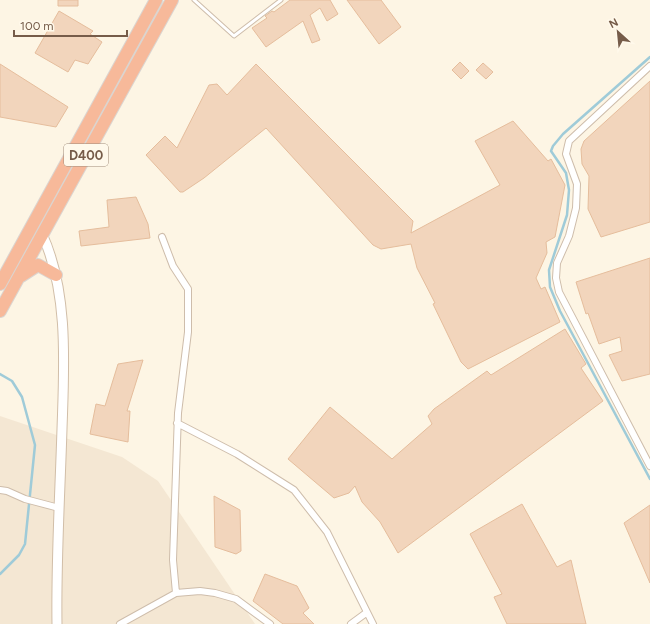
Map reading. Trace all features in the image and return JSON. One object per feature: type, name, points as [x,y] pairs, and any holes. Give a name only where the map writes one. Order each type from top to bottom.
[{"type":"highway","name":"D400","points":[[0,284],[156,0]]},
{"type":"highway","name":"D400","points":[[0,311],[172,0]]},
{"type":"highway","points":[[31,227],[42,234]]},
{"type":"highway","points":[[17,279],[38,265],[56,275]]},
{"type":"street","points":[[650,66],[569,141],[566,154],[576,184],[576,208],[569,236],[557,263],[556,278],[559,292],[650,466]]},
{"type":"street","points":[[42,234],[48,246],[56,275],[63,346],[57,624]]},
{"type":"street","points":[[162,237],[174,266],[188,289],[188,332],[177,422],[173,560],[176,593]]},
{"type":"street","points":[[177,422],[237,454],[294,490],[327,532],[366,613],[373,624]]},
{"type":"street","points":[[0,490],[7,491],[25,499],[59,508]]},
{"type":"street","points":[[120,624],[176,593],[200,591],[215,593],[236,599],[270,624]]},
{"type":"street","points":[[351,624],[366,613]]},
{"type":"lane","points":[[194,0],[234,36],[281,0]]},
{"type":"shaded area","points":[[0,416],[122,457],[158,481],[255,624],[0,624]]},
{"type":"building","points":[[58,0],[78,0],[78,6],[58,6]]},
{"type":"building","points":[[290,0],[330,0],[338,14],[327,21],[320,8],[310,15],[320,40],[312,43],[303,21],[266,47],[252,28],[267,18],[265,16],[272,11],[274,12]]},
{"type":"building","points":[[347,0],[381,0],[401,27],[379,44]]},
{"type":"building","points":[[59,11],[93,31],[90,34],[102,42],[88,64],[75,60],[68,72],[35,53]]},
{"type":"building","points":[[460,62],[469,71],[461,79],[452,70]]},
{"type":"building","points":[[483,63],[493,72],[486,79],[476,70]]},
{"type":"building","points":[[0,64],[68,107],[56,127],[0,117]]},
{"type":"building","points":[[256,64],[413,221],[411,233],[500,185],[475,141],[513,121],[548,161],[551,159],[565,185],[555,237],[546,242],[547,253],[536,278],[541,289],[545,287],[560,322],[468,369],[461,362],[433,304],[435,303],[417,268],[411,244],[381,249],[373,245],[266,128],[204,178],[183,192],[180,192],[146,155],[165,136],[177,148],[209,85],[217,84],[227,95]]},
{"type":"building","points":[[650,81],[650,222],[601,237],[588,209],[589,176],[582,164],[581,149],[584,141]]},
{"type":"building","points":[[136,197],[148,224],[150,238],[81,246],[79,231],[109,227],[107,200]]},
{"type":"building","points":[[650,258],[650,374],[622,381],[609,355],[622,351],[620,337],[599,344],[588,313],[586,314],[576,282]]},
{"type":"building","points":[[565,329],[586,364],[581,368],[603,401],[398,553],[380,522],[362,502],[355,486],[349,493],[334,498],[288,459],[330,407],[392,459],[432,424],[428,416],[434,409],[487,371],[491,375]]},
{"type":"building","points":[[143,360],[127,411],[130,411],[128,442],[90,434],[96,404],[105,406],[118,364]]},
{"type":"building","points":[[214,496],[240,510],[241,551],[236,554],[215,547]]},
{"type":"building","points":[[522,504],[557,567],[571,560],[586,624],[507,624],[494,597],[502,594],[470,534]]},
{"type":"building","points":[[650,505],[650,583],[624,523]]},
{"type":"building","points":[[265,574],[297,586],[309,608],[303,613],[314,624],[283,624],[253,601]]},
{"type":"waterway","points":[[650,57],[563,134],[553,146],[551,151],[566,173],[569,190],[567,215],[549,270],[550,287],[560,311],[650,479]]},
{"type":"waterway","points":[[0,374],[12,381],[22,397],[35,445],[25,544],[19,555],[0,574]]}]
